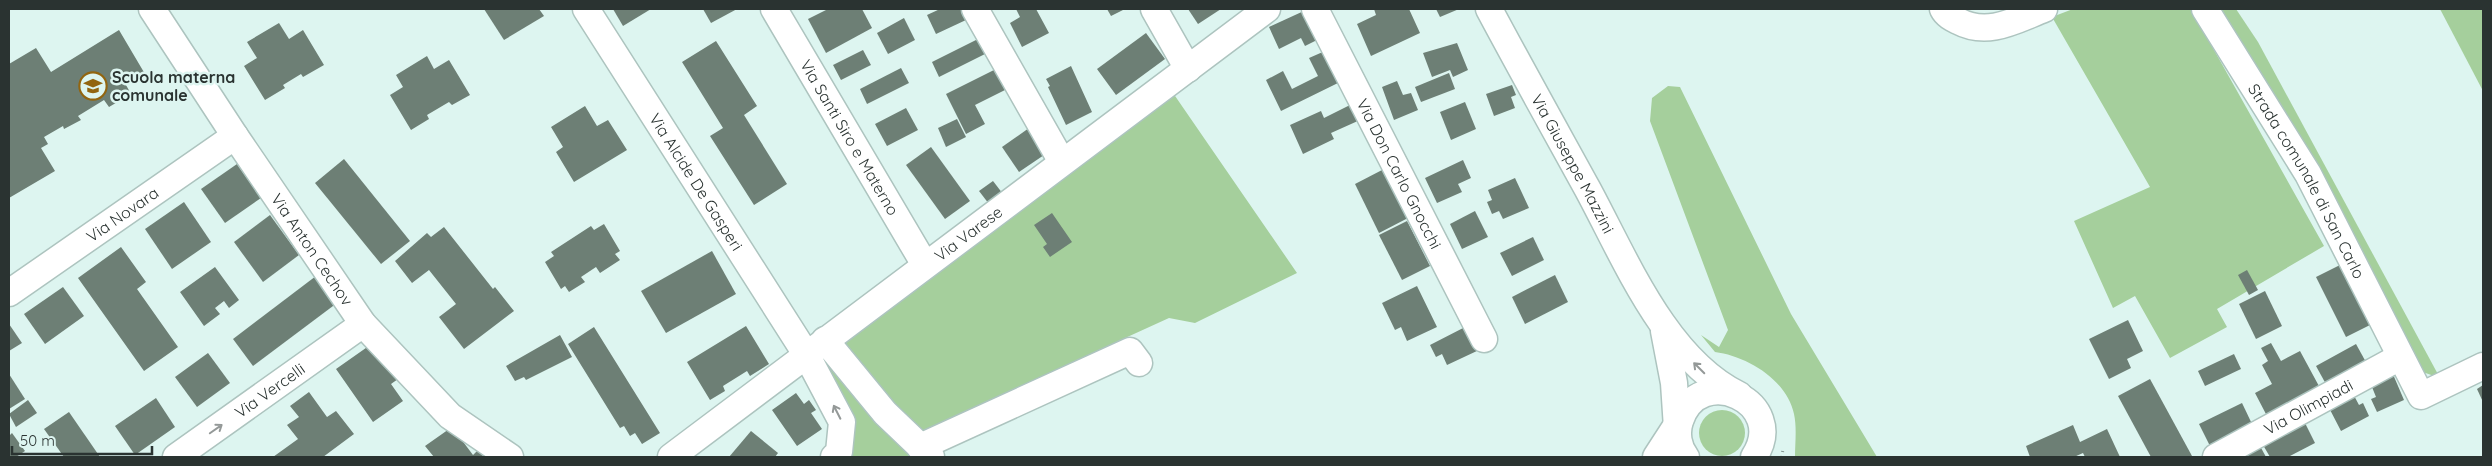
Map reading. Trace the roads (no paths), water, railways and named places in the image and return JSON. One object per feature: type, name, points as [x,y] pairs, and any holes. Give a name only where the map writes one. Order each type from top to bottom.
[{"type":"street","name":"Via Anton Cechov","points":[[152,9],[235,136],[363,324],[450,416],[510,457]]},
{"type":"street","name":"Via Alcide De Gasperi","points":[[586,9],[816,347]]},
{"type":"street","name":"Via Santi Siro e Materno","points":[[774,9],[925,265]]},
{"type":"street","points":[[975,9],[1062,162]]},
{"type":"street","points":[[1154,9],[1188,68]]},
{"type":"street","name":"Via Varese","points":[[671,457],[1267,9]]},
{"type":"street","name":"Via Don Carlo Gnocchi","points":[[1315,9],[1484,339]]},
{"type":"street","name":"Via Giuseppe Mazzini","points":[[1488,9],[1659,319],[1698,368],[1713,381],[1750,403],[1757,413],[1765,448]]},
{"type":"street","points":[[1943,9],[1946,14],[1960,22],[1986,29],[1998,27],[2044,9]]},
{"type":"street","name":"Strada comunale di San Carlo","points":[[2205,9],[2308,174],[2421,396],[2483,366]]},
{"type":"street","name":"Via Novara","points":[[9,293],[235,136]]},
{"type":"street","name":"Via Giuseppe Mazzini","points":[[1659,319],[1671,357],[1681,433]]},
{"type":"street","name":"Via Vercelli","points":[[176,457],[363,324]]},
{"type":"street","points":[[816,347],[925,452],[1130,352],[1139,364]]},
{"type":"street","points":[[816,347],[842,422],[839,452],[834,457]]},
{"type":"street","name":"Via Olimpiadi","points":[[2216,457],[2400,357]]},
{"type":"street","points":[[1656,457],[1681,433],[1693,400],[1707,393],[1721,391],[1739,395]]},
{"type":"place","name":"Scuola materna comunale","points":[[93,86]]}]
